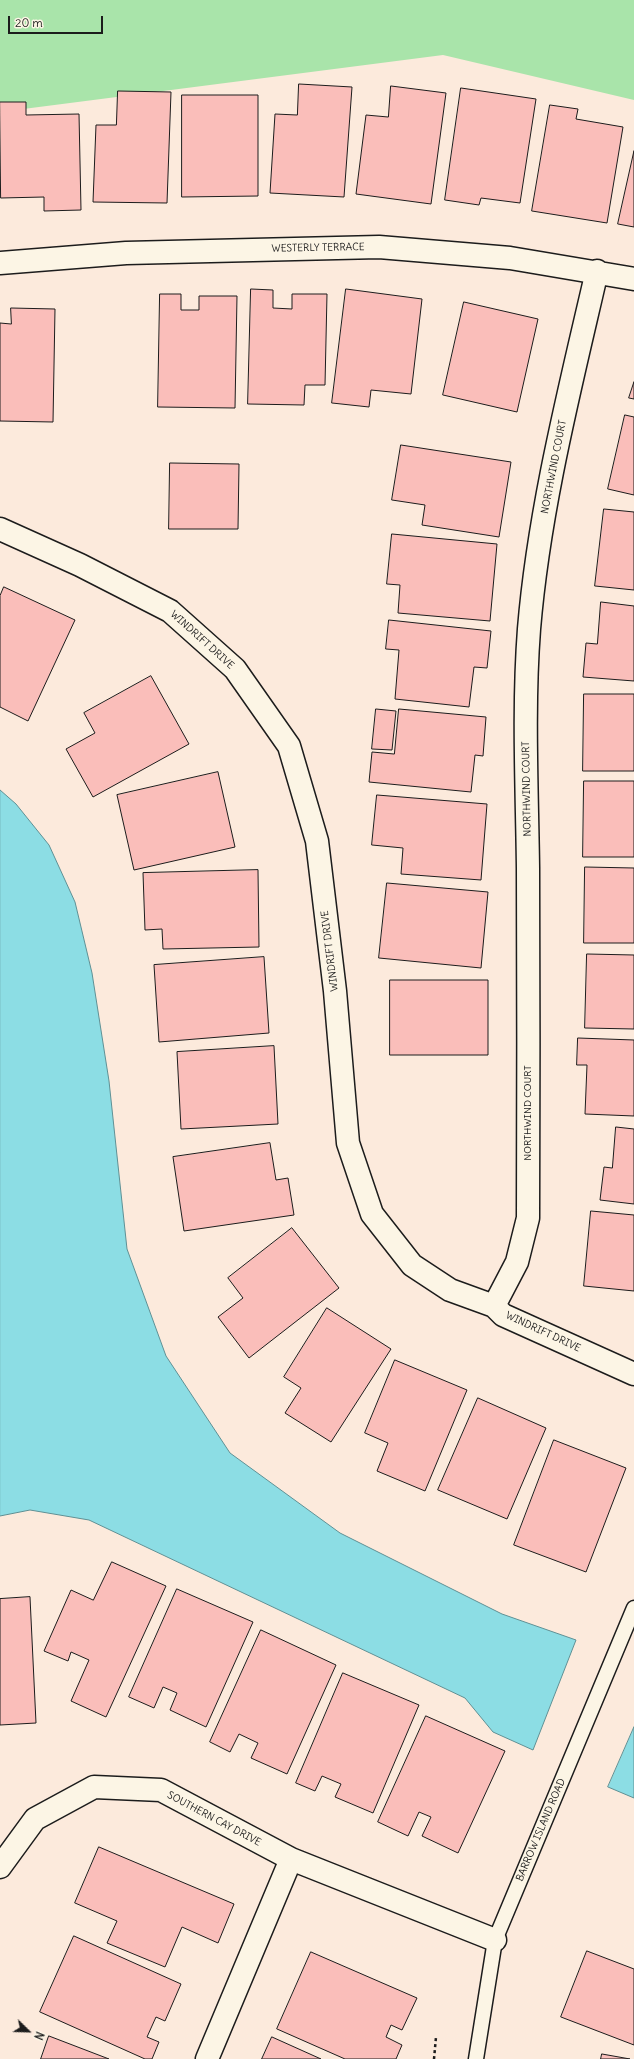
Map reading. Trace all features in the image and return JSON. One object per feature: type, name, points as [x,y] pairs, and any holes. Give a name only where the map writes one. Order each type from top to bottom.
[{"type":"street","name":"WESTERLY TERRACE","points":[[0,262],[126,252],[379,247],[510,258],[597,271],[634,279]]},
{"type":"street","name":"NORTHWIND COURT","points":[[494,1306],[517,1262],[528,1218],[528,867],[526,738],[529,629],[545,508],[562,421],[597,271]]},
{"type":"street","name":"WINDRIFT DRIVE","points":[[0,528],[80,565],[170,611],[235,669],[289,746],[317,841],[335,991],[348,1143],[372,1214],[412,1265],[450,1290],[494,1306],[502,1315],[634,1374]]},
{"type":"street","name":"SOUTHERN CAY DRIVE","points":[[0,1867],[35,1819],[94,1787],[161,1790],[291,1859],[495,1940]]},
{"type":"street","points":[[207,2059],[291,1859]]},
{"type":"lane","name":"BARROW ISLAND ROAD","points":[[476,2059],[495,1940],[634,1608]]},
{"type":"path","points":[[434,2059],[436,2037]]},
{"type":"green space","points":[[0,0],[634,0],[634,100],[443,55],[0,112]]},
{"type":"water","points":[[0,790],[16,804],[49,845],[75,902],[92,973],[109,1081],[127,1249],[166,1356],[230,1453],[340,1533],[502,1614],[576,1640],[533,1750],[493,1732],[465,1698],[89,1520],[30,1510],[0,1516]]},
{"type":"water","points":[[634,1727],[634,1798],[608,1787]]},
{"type":"building","points":[[299,84],[352,87],[344,197],[270,193],[275,114],[297,115]]},
{"type":"building","points":[[391,86],[446,93],[431,204],[356,194],[366,115],[388,117]]},
{"type":"building","points":[[461,88],[536,99],[520,203],[481,198],[479,205],[445,200]]},
{"type":"building","points":[[118,91],[171,92],[167,203],[93,202],[96,125],[116,125]]},
{"type":"building","points":[[182,95],[258,95],[258,196],[182,197]]},
{"type":"building","points":[[0,102],[26,102],[26,115],[79,114],[81,210],[44,211],[44,197],[1,198]]},
{"type":"building","points":[[550,105],[578,109],[576,119],[623,127],[607,223],[532,211]]},
{"type":"building","points":[[634,151],[634,227],[618,224]]},
{"type":"building","points":[[251,289],[273,290],[273,308],[292,309],[292,294],[327,294],[325,385],[305,385],[304,405],[248,404]]},
{"type":"building","points":[[346,289],[422,299],[411,394],[371,390],[369,407],[332,403]]},
{"type":"building","points":[[160,294],[181,294],[181,310],[199,310],[199,296],[237,296],[235,408],[158,407]]},
{"type":"building","points":[[464,302],[538,319],[517,412],[443,395]]},
{"type":"building","points":[[11,308],[55,309],[53,422],[0,421],[0,323],[11,324]]},
{"type":"building","points":[[634,382],[634,399],[629,398]]},
{"type":"building","points":[[625,415],[634,417],[634,495],[608,489]]},
{"type":"building","points":[[401,445],[511,462],[499,537],[422,525],[425,505],[392,500]]},
{"type":"building","points":[[170,463],[239,464],[238,529],[169,529]]},
{"type":"building","points":[[604,509],[634,512],[634,590],[595,586]]},
{"type":"building","points":[[392,534],[497,544],[490,621],[398,613],[400,585],[387,584]]},
{"type":"building","points":[[4,587],[75,620],[28,721],[0,707],[0,596]]},
{"type":"building","points":[[601,602],[634,606],[634,681],[583,677],[586,643],[597,644]]},
{"type":"building","points":[[389,620],[491,631],[487,668],[474,667],[469,707],[395,699],[399,650],[386,649]]},
{"type":"building","points":[[151,676],[189,744],[93,797],[66,749],[95,733],[84,713]]},
{"type":"building","points":[[584,694],[634,694],[634,771],[583,771]]},
{"type":"building","points":[[376,709],[396,711],[392,750],[372,749]]},
{"type":"building","points":[[399,709],[486,717],[483,756],[475,755],[471,792],[369,782],[372,752],[394,754]]},
{"type":"building","points":[[218,772],[235,847],[134,870],[117,795]]},
{"type":"building","points":[[584,781],[634,781],[634,857],[583,857]]},
{"type":"building","points":[[377,795],[487,804],[481,880],[401,874],[403,848],[372,845]]},
{"type":"building","points":[[585,867],[634,868],[634,943],[584,943]]},
{"type":"building","points":[[258,870],[259,947],[163,949],[162,929],[145,930],[143,873]]},
{"type":"building","points":[[387,883],[488,892],[481,968],[379,958]]},
{"type":"building","points":[[587,954],[634,955],[634,1029],[585,1028]]},
{"type":"building","points":[[264,957],[269,1033],[159,1042],[154,965]]},
{"type":"building","points":[[390,980],[488,980],[488,1055],[390,1055]]},
{"type":"building","points":[[578,1038],[634,1040],[634,1116],[585,1114],[587,1065],[577,1065]]},
{"type":"building","points":[[274,1046],[278,1124],[181,1129],[177,1052]]},
{"type":"building","points":[[616,1127],[634,1129],[634,1204],[600,1200],[604,1167],[612,1168]]},
{"type":"building","points":[[270,1143],[276,1180],[288,1178],[294,1215],[184,1231],[173,1157]]},
{"type":"building","points":[[591,1211],[634,1215],[634,1291],[584,1286]]},
{"type":"building","points":[[292,1228],[339,1288],[249,1358],[218,1317],[243,1298],[228,1278]]},
{"type":"building","points":[[327,1308],[391,1349],[331,1442],[285,1413],[301,1388],[284,1377]]},
{"type":"building","points":[[395,1360],[467,1390],[425,1491],[377,1471],[388,1443],[365,1433]]},
{"type":"building","points":[[478,1398],[546,1428],[507,1519],[438,1490]]},
{"type":"building","points":[[554,1440],[626,1468],[586,1572],[514,1545]]},
{"type":"building","points":[[112,1562],[166,1586],[106,1717],[71,1701],[89,1660],[71,1652],[68,1661],[44,1651],[71,1590],[93,1600]]},
{"type":"building","points":[[177,1589],[253,1622],[206,1727],[170,1710],[177,1693],[163,1687],[154,1708],[129,1697]]},
{"type":"building","points":[[30,1597],[36,1723],[0,1725],[0,1599]]},
{"type":"building","points":[[261,1630],[336,1665],[287,1774],[251,1758],[258,1743],[239,1734],[230,1752],[210,1742]]},
{"type":"building","points":[[343,1673],[419,1705],[373,1813],[335,1797],[341,1784],[322,1776],[315,1791],[296,1783]]},
{"type":"building","points":[[426,1716],[505,1751],[458,1853],[422,1836],[431,1817],[419,1812],[408,1836],[378,1822]]},
{"type":"building","points":[[99,1847],[234,1904],[218,1943],[182,1927],[165,1967],[107,1943],[117,1921],[75,1903]]},
{"type":"building","points":[[74,1936],[181,1984],[165,2021],[156,2017],[147,2037],[159,2042],[152,2059],[145,2059],[40,2012]]},
{"type":"building","points":[[587,1951],[634,1969],[634,2045],[561,2017]]},
{"type":"building","points":[[311,1952],[417,1998],[402,2030],[391,2025],[386,2037],[402,2045],[396,2059],[345,2059],[277,2029]]},
{"type":"building","points":[[49,2036],[109,2059],[41,2059]]},
{"type":"building","points":[[272,2037],[321,2059],[262,2059]]},
{"type":"building","points":[[602,2054],[630,2059],[601,2059]]}]
